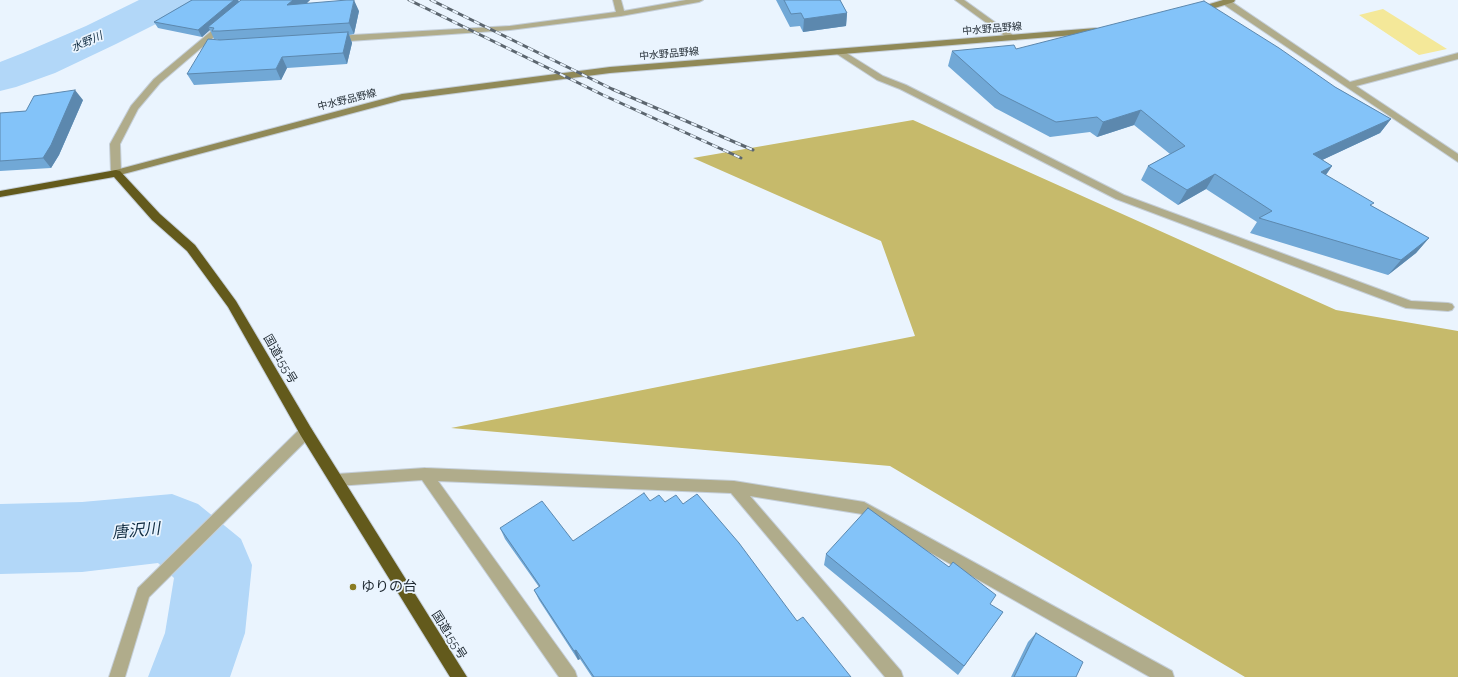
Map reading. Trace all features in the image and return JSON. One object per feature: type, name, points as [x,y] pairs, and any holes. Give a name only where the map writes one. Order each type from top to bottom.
[{"type":"highway","points":[[0,194],[116,173]]},
{"type":"highway","name":"国道155号","points":[[116,173],[156,217],[191,248],[232,304],[306,432],[459,677]]},
{"type":"main road","points":[[1189,12],[1229,1]]},
{"type":"main road","name":"中水野品野線","points":[[116,173],[402,97],[610,70],[1105,31]]},
{"type":"street","points":[[617,0],[621,14]]},
{"type":"street","points":[[329,39],[510,28],[621,14],[699,0]]},
{"type":"street","points":[[959,0],[1013,38]]},
{"type":"street","points":[[1229,1],[1458,159]]},
{"type":"street","points":[[116,173],[115,144],[134,108],[157,81],[230,20]]},
{"type":"street","points":[[200,45],[213,46]]},
{"type":"street","points":[[840,52],[880,78],[903,87],[1120,196],[1410,305],[1448,306]]},
{"type":"street","points":[[1349,85],[1458,56]]},
{"type":"street","points":[[117,677],[143,593],[306,432]]},
{"type":"street","points":[[336,480],[425,474],[734,487],[864,508],[1166,677]]},
{"type":"street","points":[[425,474],[569,677]]},
{"type":"street","points":[[734,487],[895,677]]},
{"type":"shaded area","points":[[1383,9],[1447,49],[1419,55],[1359,15]]},
{"type":"shaded area","points":[[913,120],[1336,310],[1458,331],[1458,677],[1245,677],[890,466],[451,428],[915,336],[881,241],[693,158]]},
{"type":"building","points":[[192,0],[234,0],[198,30],[154,22]]},
{"type":"building","points":[[241,0],[293,0],[287,5],[354,0],[349,23],[220,31],[212,31],[214,28],[208,27]]},
{"type":"building","points":[[784,0],[840,0],[847,13],[804,19],[801,13],[791,14]]},
{"type":"building","points":[[1204,1],[1279,48],[1335,87],[1391,119],[1313,154],[1332,166],[1321,172],[1374,203],[1370,205],[1429,238],[1401,260],[1259,218],[1272,211],[1215,174],[1187,190],[1148,166],[1185,146],[1141,110],[1103,122],[1097,117],[1056,122],[1000,94],[952,51],[1014,45],[1016,49]]},
{"type":"building","points":[[348,32],[343,53],[282,57],[276,69],[187,74],[208,39],[220,40]]},
{"type":"building","points":[[75,90],[51,145],[43,158],[0,161],[0,113],[26,111],[34,96]]},
{"type":"building","points":[[644,493],[650,501],[659,495],[665,502],[676,495],[683,504],[697,494],[739,543],[797,621],[803,617],[851,677],[594,677],[576,650],[574,651],[534,590],[540,586],[500,528],[542,501],[573,541]]},
{"type":"building","points":[[868,508],[949,567],[953,562],[996,595],[990,604],[1003,612],[964,666],[826,554]]},
{"type":"building","points":[[1036,633],[1083,662],[1076,677],[1014,677]]},
{"type":"waterway","name":"水野川","points":[[0,77],[39,63],[101,35],[171,0]]},
{"type":"waterway","name":"唐沢川","points":[[0,539],[82,537],[172,528],[214,565],[205,633],[189,677]]},
{"type":"railway","points":[[409,0],[603,95],[741,158]]},
{"type":"railway","points":[[431,0],[612,89],[753,150]]},
{"type":"place","name":"ゆりの台","points":[[353,587]]}]
